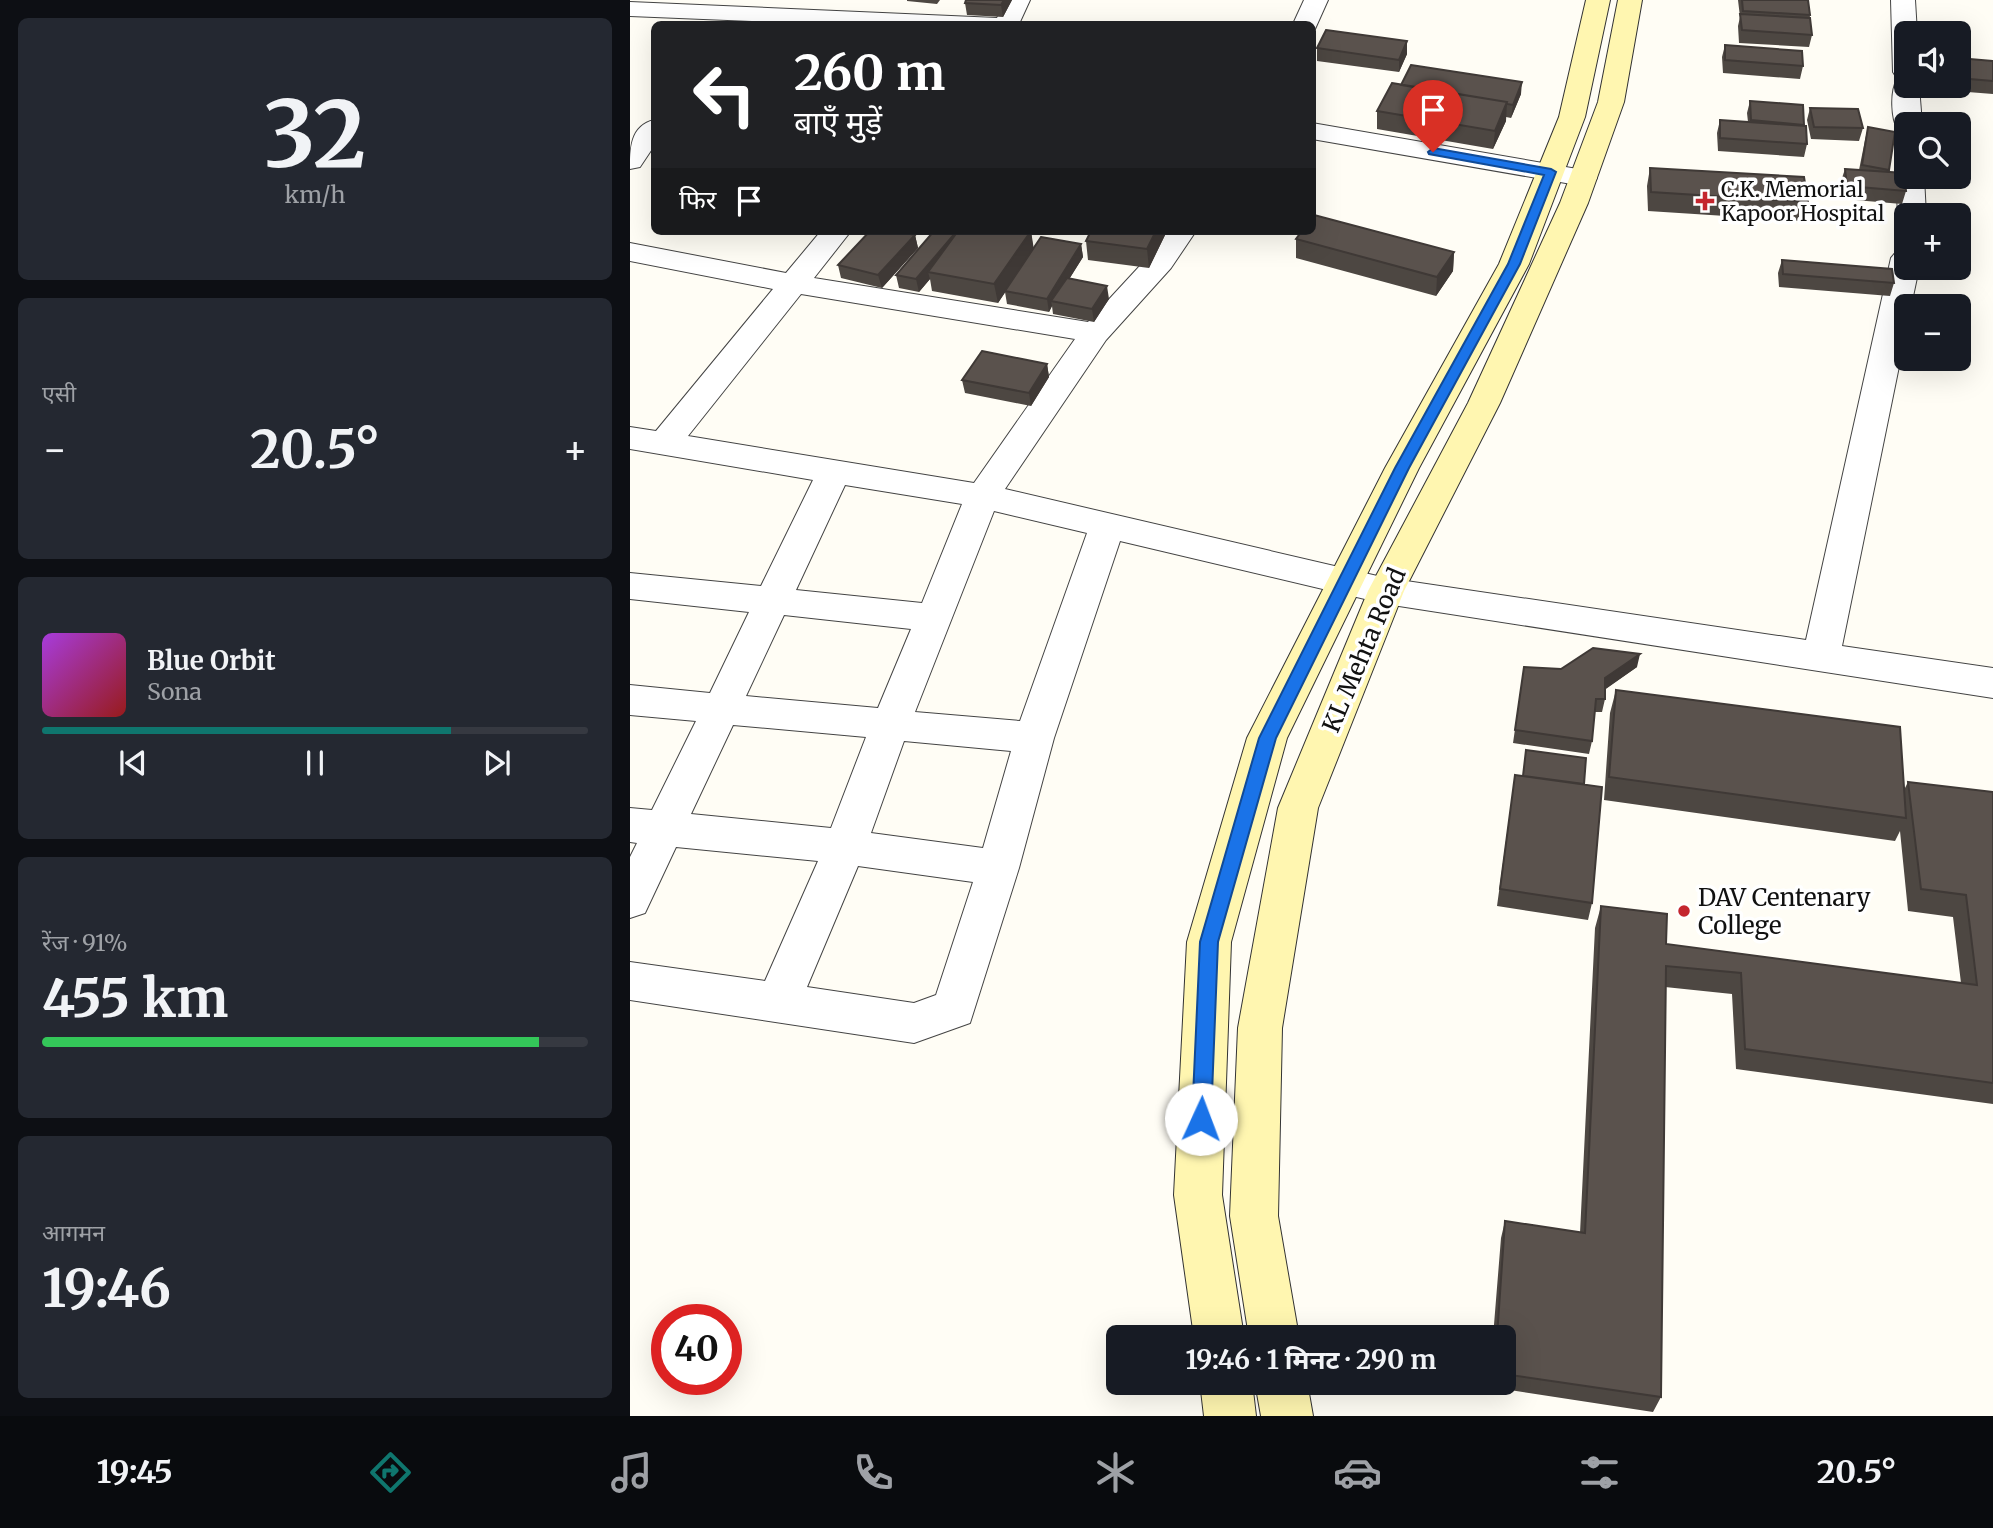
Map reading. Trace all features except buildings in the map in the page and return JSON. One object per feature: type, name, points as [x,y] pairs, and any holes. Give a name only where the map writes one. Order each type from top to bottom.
[{"type":"street","points":[[1008,21],[1018,0]]},
{"type":"street","points":[[1307,21],[1316,0]]},
{"type":"street","name":"KL Mehta Road","points":[[1272,1325],[1254,1216],[1260,1028],[1298,808],[1386,592],[1485,403],[1567,175],[1572,117],[1598,0]]},
{"type":"street","name":"KL Mehta Road","points":[[1217,1325],[1198,1195],[1209,942],[1268,738],[1402,468],[1514,264],[1611,102],[1630,0]]},
{"type":"street","points":[[1903,0],[1904,21]]},
{"type":"street","points":[[630,9],[922,21]]},
{"type":"street","points":[[630,113],[651,115]]},
{"type":"street","points":[[630,161],[651,132]]},
{"type":"street","points":[[1316,132],[1567,175]]},
{"type":"street","points":[[663,445],[833,235]]},
{"type":"street","points":[[778,1003],[845,848],[891,724],[983,496],[1095,333],[1160,262],[1178,235]]},
{"type":"street","points":[[630,252],[793,284],[1095,333]]},
{"type":"street","points":[[1821,657],[1901,280]]},
{"type":"street","points":[[630,438],[983,496],[1386,592],[1993,683]]},
{"type":"street","points":[[630,900],[647,827],[720,708],[834,472]]},
{"type":"street","points":[[630,981],[914,1023],[954,1009],[998,868],[1034,738],[1108,524]]},
{"type":"street","points":[[630,586],[936,618]]},
{"type":"street","points":[[630,700],[1034,738]]},
{"type":"street","points":[[647,827],[845,848],[998,868]]},
{"type":"street","points":[[1228,1395],[1230,1416]]},
{"type":"street","points":[[1283,1395],[1287,1416]]},
{"type":"place","name":"C.K. Memorial Kapoor Hospital","points":[[1705,201]]},
{"type":"place","name":"DAV Centenary College","points":[[1684,911]]},
{"type":"route","points":[[1201,1119],[1209,942],[1268,738],[1402,468],[1514,264],[1551,172],[1433,152]]}]
